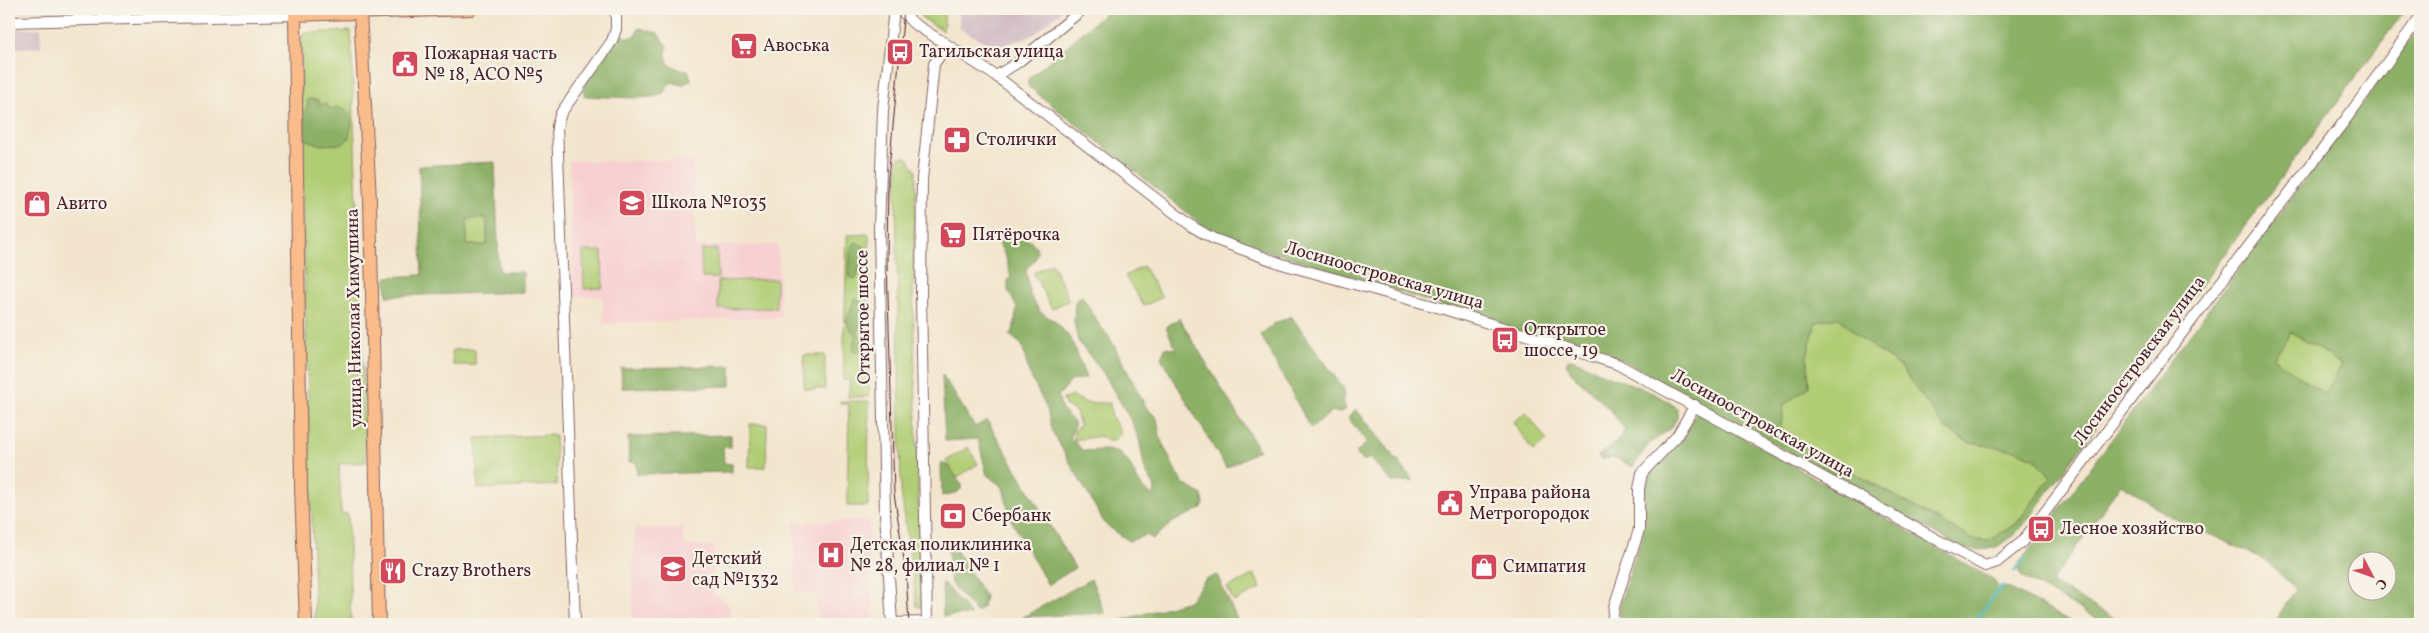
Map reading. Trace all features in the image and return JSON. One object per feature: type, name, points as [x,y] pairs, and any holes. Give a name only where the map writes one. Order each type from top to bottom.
[{"type":"main road","points":[[306,624],[301,496],[295,15],[471,9]]},
{"type":"main road","name":"улица Николая Химушина","points":[[360,12],[370,199],[379,624]]},
{"type":"street","points":[[575,624],[557,126],[561,113],[612,41],[616,29],[616,9]]},
{"type":"street","name":"Открытое шоссе","points":[[892,623],[884,513],[878,230],[883,110],[894,9]]},
{"type":"street","name":"Лосиноостровская улица","points":[[900,9],[913,23],[996,76],[1193,226],[1214,239],[1282,264],[1444,309],[1617,364],[1695,405],[1976,563],[1985,566],[1997,562],[2022,542],[2346,119],[2420,17]]},
{"type":"street","points":[[996,76],[1017,63],[1083,9]]},
{"type":"street","points":[[9,22],[295,15]]},
{"type":"street","points":[[892,623],[927,623],[921,296],[922,179],[934,64],[947,45]]},
{"type":"street","points":[[1612,624],[1614,607],[1639,530],[1639,489],[1642,473],[1677,436],[1695,405]]},
{"type":"shaded area","points":[[959,9],[1063,9],[1035,34],[996,48],[959,28]]},
{"type":"shaded area","points":[[41,28],[41,47],[9,48],[9,29]]},
{"type":"shaded area","name":"Школа №1035","points":[[693,160],[696,246],[778,245],[781,317],[603,324],[603,296],[573,296],[569,161]]},
{"type":"shaded area","points":[[869,520],[873,624],[822,624],[822,619],[818,619],[816,595],[795,592],[794,523]]},
{"type":"shaded area","name":"Детский сад №1332","points":[[683,528],[684,545],[714,546],[713,592],[730,606],[730,624],[632,624],[634,529]]},
{"type":"green space","points":[[921,9],[945,9],[943,31],[921,17]]},
{"type":"green space","points":[[1110,9],[2406,9],[2023,526],[2003,543],[1983,550],[1964,549],[1623,360],[1543,338],[1283,255],[1219,238],[1028,86],[1028,79]],"holes":[[[1838,317],[1860,338],[1900,366],[1945,428],[1970,443],[2015,450],[2036,459],[2051,477],[2017,523],[1989,541],[1972,539],[1780,432],[1784,405],[1809,387],[1807,356],[1816,322]]]},
{"type":"green space","points":[[2420,26],[2420,624],[2273,624],[2296,589],[2264,559],[2171,517],[2121,484],[2051,583],[2125,624],[2106,624],[2022,577],[2018,565]],"holes":[[[2291,332],[2342,364],[2325,394],[2273,358]]]},
{"type":"green space","points":[[639,28],[658,33],[667,46],[666,55],[668,63],[680,70],[688,70],[691,80],[682,85],[672,82],[662,94],[657,96],[637,98],[584,96],[583,88],[617,33],[628,38],[636,36]]},
{"type":"green space","points":[[351,31],[366,462],[339,464],[341,514],[348,514],[351,624],[315,624],[300,137],[302,36],[304,33]]},
{"type":"green space","points":[[308,99],[318,100],[320,105],[325,103],[330,109],[337,107],[347,111],[353,117],[349,138],[343,144],[321,145],[300,137],[301,113],[306,111]]},
{"type":"green space","points":[[899,157],[907,157],[916,170],[913,294],[921,607],[917,607],[901,492],[896,194]]},
{"type":"green space","points":[[495,162],[499,272],[523,272],[523,292],[387,296],[386,277],[422,275],[419,166]],"holes":[[[487,218],[487,245],[467,245],[467,219]]]},
{"type":"green space","points":[[487,218],[487,245],[467,245],[467,219]]},
{"type":"green space","points":[[869,234],[869,397],[848,397],[850,381],[843,380],[847,235]]},
{"type":"green space","points":[[1000,236],[1019,237],[1035,245],[1037,250],[1036,257],[1026,270],[1030,295],[1040,312],[1055,321],[1071,339],[1086,378],[1071,381],[1058,396],[1062,410],[1075,423],[1070,437],[1083,451],[1107,450],[1119,453],[1129,463],[1143,488],[1154,495],[1155,487],[1145,470],[1139,439],[1133,424],[1104,374],[1078,341],[1074,322],[1075,302],[1082,296],[1098,323],[1110,338],[1146,407],[1157,418],[1160,438],[1178,476],[1184,484],[1202,495],[1204,504],[1201,509],[1173,522],[1153,539],[1147,535],[1129,541],[1105,524],[1052,431],[1047,409],[1029,373],[1022,345],[1010,335],[1013,331],[1017,308],[1008,290],[1008,279],[1011,278],[1006,258],[997,239]]},
{"type":"green space","points":[[856,242],[865,247],[865,254],[856,279],[849,277],[850,250]]},
{"type":"green space","points":[[717,249],[718,278],[702,278],[701,250]]},
{"type":"green space","points":[[583,251],[602,251],[603,288],[584,289]]},
{"type":"green space","points":[[1052,263],[1069,300],[1052,309],[1033,273]]},
{"type":"green space","points":[[1143,266],[1162,297],[1144,306],[1125,276]]},
{"type":"green space","points":[[776,279],[776,308],[718,309],[718,281]]},
{"type":"green space","points":[[855,299],[862,301],[864,320],[860,325],[858,334],[863,340],[861,352],[853,352],[855,336],[846,321]]},
{"type":"green space","points":[[1291,316],[1344,389],[1343,401],[1346,409],[1339,413],[1332,411],[1311,429],[1261,335],[1274,324]]},
{"type":"green space","points":[[1838,317],[1860,338],[1900,366],[1945,428],[1970,443],[2015,450],[2036,459],[2051,477],[2017,523],[1989,541],[1972,539],[1780,431],[1784,405],[1809,387],[1807,356],[1816,322]]},
{"type":"green space","points":[[1179,318],[1259,450],[1226,468],[1161,358],[1166,347],[1176,349],[1166,327]]},
{"type":"green space","points":[[2291,331],[2343,365],[2325,394],[2273,359]]},
{"type":"green space","points":[[475,349],[475,365],[453,365],[452,350]]},
{"type":"green space","points":[[804,355],[825,355],[825,389],[804,389]]},
{"type":"green space","points":[[1569,359],[1578,361],[1601,373],[1650,392],[1677,408],[1677,418],[1672,427],[1648,445],[1633,467],[1616,458],[1601,459],[1598,456],[1617,442],[1625,430],[1612,412],[1571,372],[1566,363]]},
{"type":"green space","points":[[731,366],[731,386],[622,388],[621,368]]},
{"type":"green space","points":[[942,374],[975,427],[987,420],[1075,568],[1048,585],[1010,518],[1003,487],[987,475],[978,439],[945,441]]},
{"type":"green space","points":[[1073,396],[1086,403],[1110,403],[1112,417],[1121,433],[1114,441],[1108,441],[1101,436],[1074,440],[1074,430],[1080,426],[1076,412],[1065,405],[1063,399]]},
{"type":"green space","points":[[840,401],[869,401],[868,506],[847,506],[849,404],[840,404]]},
{"type":"green space","points":[[1356,409],[1414,481],[1392,482],[1370,458],[1363,461],[1356,453],[1367,443],[1348,417]]},
{"type":"green space","points":[[1697,411],[1994,580],[1999,589],[2007,587],[2075,624],[1620,624],[1620,605],[1643,533],[1645,486],[1656,466],[1678,442]]},
{"type":"green space","points":[[1526,412],[1547,441],[1533,451],[1513,422]]},
{"type":"green space","points":[[750,424],[767,424],[766,467],[749,467]]},
{"type":"green space","points":[[555,435],[557,485],[478,489],[476,438]]},
{"type":"green space","points":[[731,435],[731,447],[723,447],[724,463],[732,464],[732,472],[637,474],[636,462],[629,462],[628,437]]},
{"type":"green space","points":[[968,447],[978,464],[956,478],[946,461]]},
{"type":"green space","points":[[941,463],[949,466],[963,487],[958,492],[942,496]]},
{"type":"green space","points":[[954,547],[985,596],[983,607],[976,612],[951,584],[948,549]]},
{"type":"green space","points":[[1254,574],[1261,588],[1234,602],[1227,588]]},
{"type":"green space","points":[[1217,575],[1239,624],[1109,624],[1189,601],[1205,580]]},
{"type":"green space","points":[[1091,579],[1105,613],[1023,617]]},
{"type":"green space","points":[[942,582],[971,615],[943,616]]},
{"type":"waterway","points":[[2015,571],[2026,558]]},
{"type":"waterway","points":[[1976,619],[2002,586]]},
{"type":"tram line","points":[[904,9],[888,179],[887,262],[894,493],[906,573],[909,624]]},
{"type":"place","name":"Авоська","points":[[744,46]]},
{"type":"place","name":"Тагильская улица","points":[[900,52]]},
{"type":"place","name":"Пожарная часть № 18, АСО №5","points":[[405,64]]},
{"type":"place","name":"Столички","points":[[957,140]]},
{"type":"place","name":"Школа №1035","points":[[632,203]]},
{"type":"place","name":"Авито","points":[[37,204]]},
{"type":"place","name":"Пятёрочка","points":[[953,235]]},
{"type":"place","name":"Открытое шоссе, 19","points":[[1505,340]]},
{"type":"place","name":"Управа района Метрогородок","points":[[1450,503]]},
{"type":"place","name":"Сбербанк","points":[[953,516]]},
{"type":"place","name":"Лесное хозяйство","points":[[2041,529]]},
{"type":"place","name":"Детская поликлиника № 28, филиал № 1","points":[[831,555]]},
{"type":"place","name":"Симпатия","points":[[1484,567]]},
{"type":"place","name":"Детский сад №1332","points":[[673,569]]},
{"type":"place","name":"Crazy Brothers","points":[[393,571]]}]
